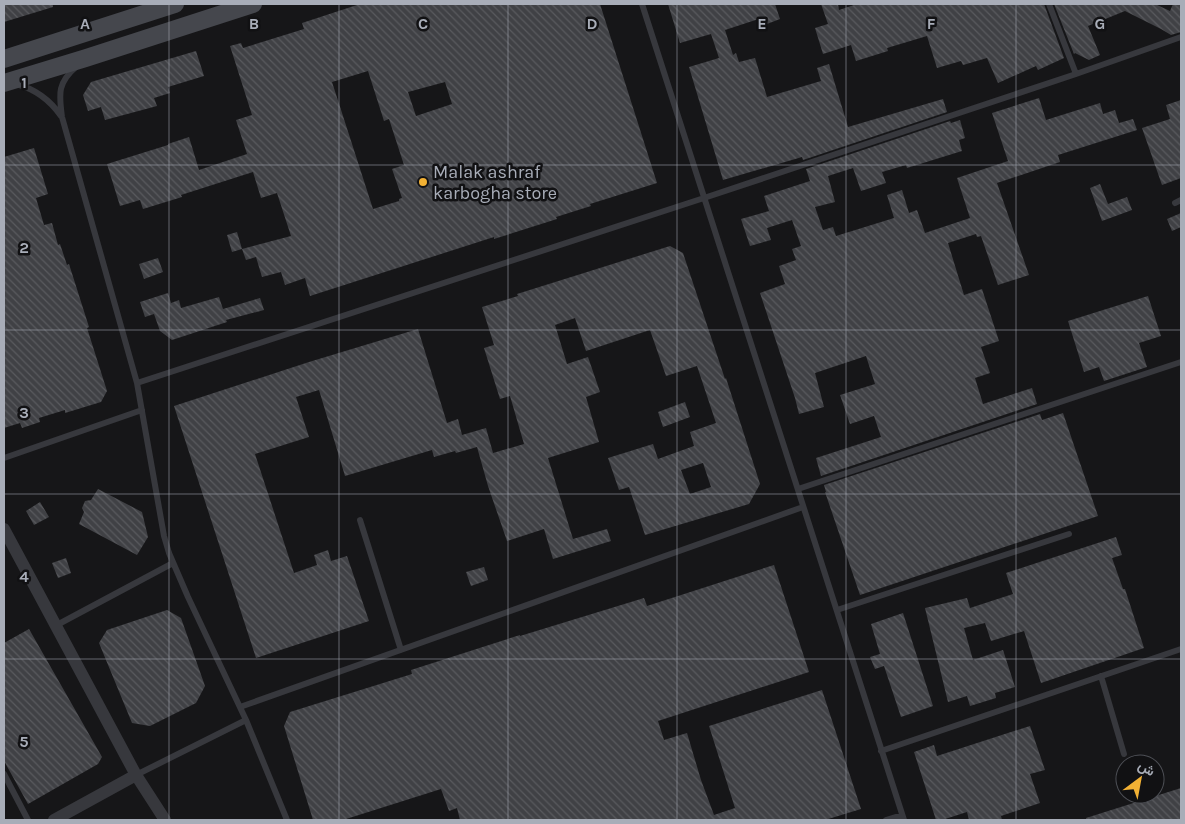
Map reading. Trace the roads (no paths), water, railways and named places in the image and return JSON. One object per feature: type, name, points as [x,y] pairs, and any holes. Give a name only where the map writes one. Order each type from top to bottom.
[{"type":"main road","points":[[4,59],[175,4]]},
{"type":"main road","points":[[4,83],[253,4]]},
{"type":"street","points":[[4,529],[136,775],[165,820]]},
{"type":"street","points":[[54,820],[136,775]]},
{"type":"lane","points":[[642,4],[903,818],[886,820]]},
{"type":"lane","points":[[1049,4],[1076,74]]},
{"type":"lane","points":[[137,383],[704,198],[1181,37]]},
{"type":"lane","points":[[86,58],[71,71],[61,86],[59,95],[62,117],[137,383],[164,536],[173,563],[246,720],[287,820]]},
{"type":"lane","points":[[4,83],[18,85],[44,97],[62,117]]},
{"type":"lane","points":[[798,489],[1181,362]]},
{"type":"lane","points":[[4,458],[142,410]]},
{"type":"lane","points":[[240,707],[803,507]]},
{"type":"lane","points":[[360,520],[401,650]]},
{"type":"lane","points":[[837,610],[1070,534]]},
{"type":"lane","points":[[55,626],[173,563]]},
{"type":"lane","points":[[881,751],[1181,649]]},
{"type":"lane","points":[[1102,676],[1124,754]]},
{"type":"lane","points":[[136,775],[246,720]]},
{"type":"lane","points":[[4,774],[28,820]]},
{"type":"place","name":"Malak ashraf karbogha store","points":[[423,182]]}]
